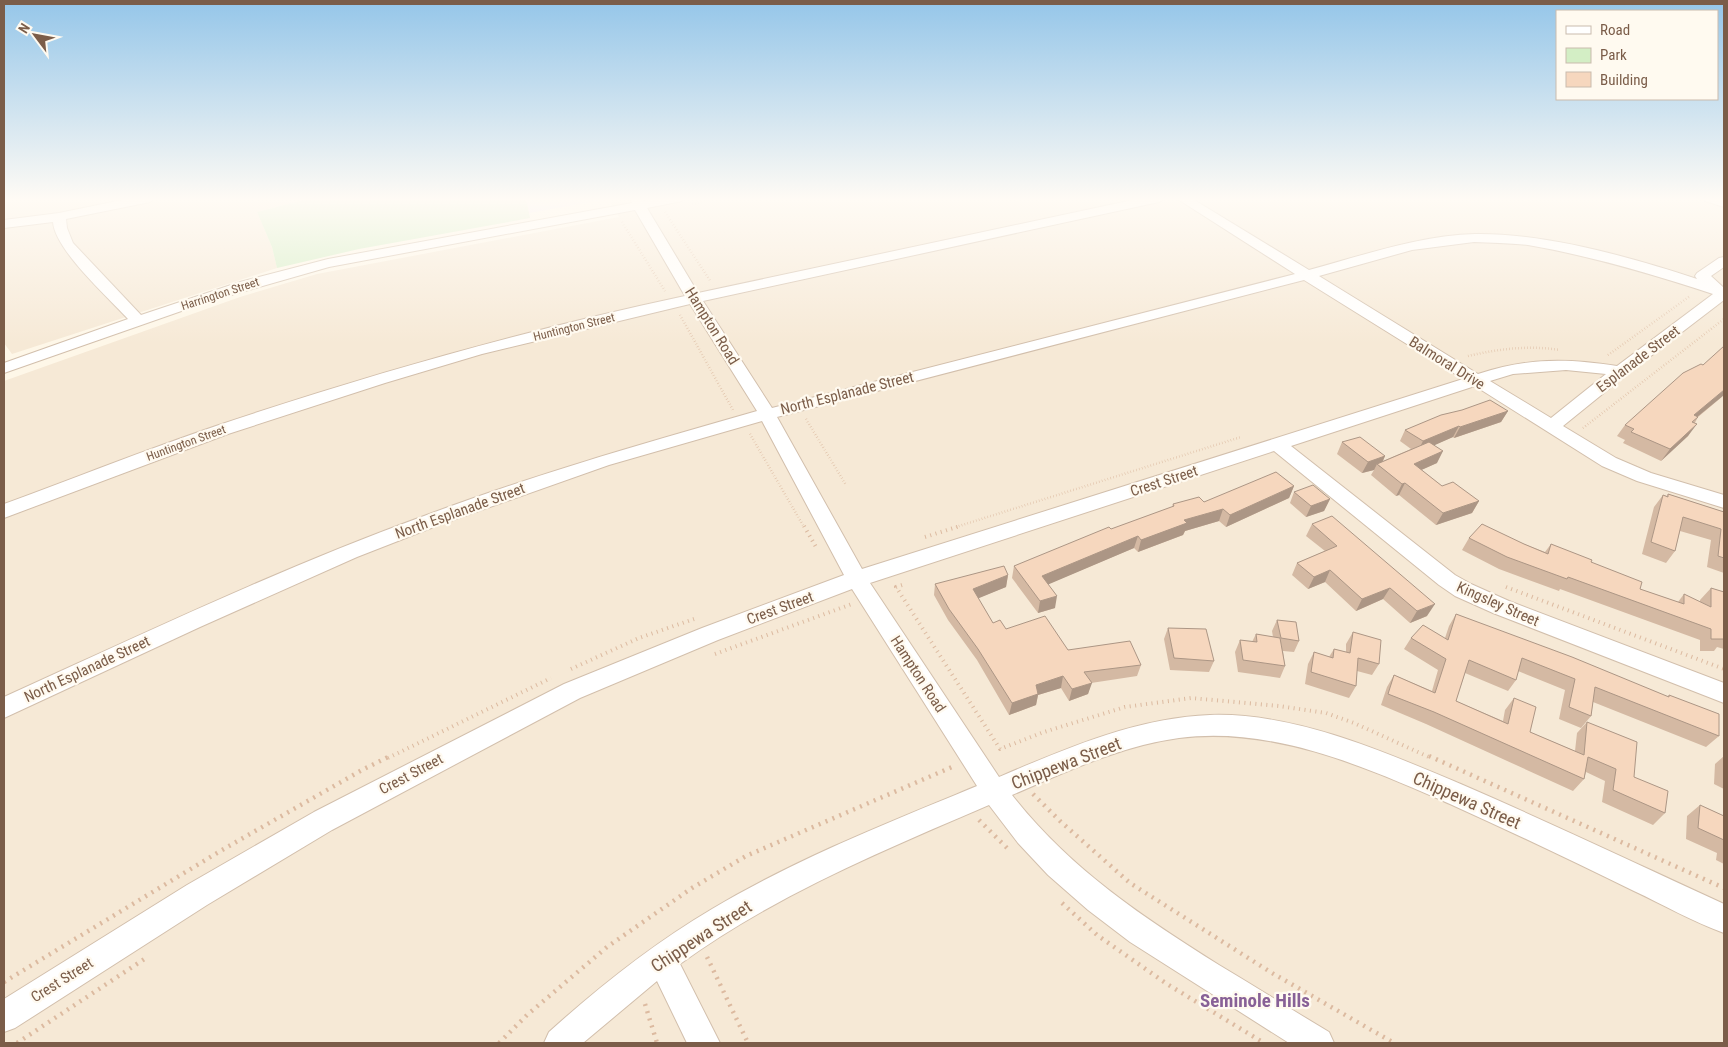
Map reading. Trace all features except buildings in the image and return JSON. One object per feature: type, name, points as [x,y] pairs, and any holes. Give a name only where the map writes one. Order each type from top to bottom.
[{"type":"street","points":[[69,247],[138,321]]},
{"type":"street","name":"Harrington Street","points":[[4,368],[261,280],[328,263],[410,247]]},
{"type":"street","name":"Hampton Road","points":[[659,247],[686,304],[767,414],[857,579],[994,791],[1040,848],[1087,892],[1167,950],[1318,1043]]},
{"type":"street","name":"Huntington Street","points":[[4,511],[222,430],[379,379],[554,331],[686,304],[942,247]]},
{"type":"street","name":"Balmoral Drive","points":[[1261,247],[1474,380],[1610,462],[1626,470],[1724,502]]},
{"type":"street","name":"North Esplanade Street","points":[[4,708],[192,621],[350,552],[432,520],[602,461],[767,414],[1412,247]]},
{"type":"street","name":"North Esplanade Street","points":[[1556,247],[1597,255],[1692,281],[1724,293]]},
{"type":"street","points":[[1724,261],[1702,276],[1724,293]]},
{"type":"street","name":"Esplanade Street","points":[[1552,426],[1612,364],[1709,306],[1724,293]]},
{"type":"street","name":"Crest Street","points":[[4,1017],[197,895],[322,821],[497,728],[591,683],[710,634],[857,579],[1278,445],[1474,380],[1511,369],[1539,364],[1612,364]]},
{"type":"street","name":"Kingsley Street","points":[[1278,445],[1447,580],[1463,590],[1500,607],[1724,693]]},
{"type":"street","name":"Chippewa Street","points":[[560,1043],[599,1007],[662,959],[746,905],[889,835],[1091,749],[1155,731],[1199,726],[1243,726],[1289,734],[1333,745],[1385,763],[1498,813],[1724,919]]},
{"type":"street","points":[[662,959],[704,1043]]},
{"type":"path","points":[[687,247],[712,284]]},
{"type":"path","points":[[1612,364],[1623,346],[1696,291]]},
{"type":"path","points":[[686,304],[734,410]]},
{"type":"path","points":[[1582,429],[1724,318]]},
{"type":"path","points":[[1461,358],[1492,350],[1526,346],[1563,351]]},
{"type":"path","points":[[802,414],[846,485]]},
{"type":"path","points":[[748,430],[820,554]]},
{"type":"path","points":[[918,539],[1244,436]]},
{"type":"path","points":[[1497,583],[1724,669]]},
{"type":"path","points":[[906,584],[896,587],[1000,749],[1044,732],[1125,707],[1191,698],[1279,706],[1326,713],[1354,723],[1724,888]]},
{"type":"path","points":[[705,658],[854,603],[859,611]]},
{"type":"path","points":[[568,670],[639,638],[703,616]]},
{"type":"path","points":[[4,982],[222,850],[362,770],[515,694],[560,674]]},
{"type":"path","points":[[499,1043],[527,1015],[607,947],[692,888],[746,856],[953,768],[948,760]]},
{"type":"path","points":[[1042,791],[1033,794],[1060,821],[1130,883],[1272,973],[1394,1043]]},
{"type":"path","points":[[972,824],[981,820],[1014,855]]},
{"type":"path","points":[[1055,897],[1097,935],[1168,984],[1264,1043]]},
{"type":"path","points":[[17,1043],[155,952]]},
{"type":"path","points":[[711,954],[706,957],[748,1043]]},
{"type":"path","points":[[642,998],[657,1043]]},
{"type":"shaded area","points":[[4,247],[272,247],[277,268],[12,354],[4,343]]},
{"type":"shaded area","name":"Seminole Hills","points":[[461,247],[1724,247],[1724,1043],[4,1043],[4,381],[240,297],[317,274]]},
{"type":"green space","points":[[272,247],[371,247],[277,268]]},
{"type":"district","name":"Seminole Hills","points":[[1255,1000]]}]
